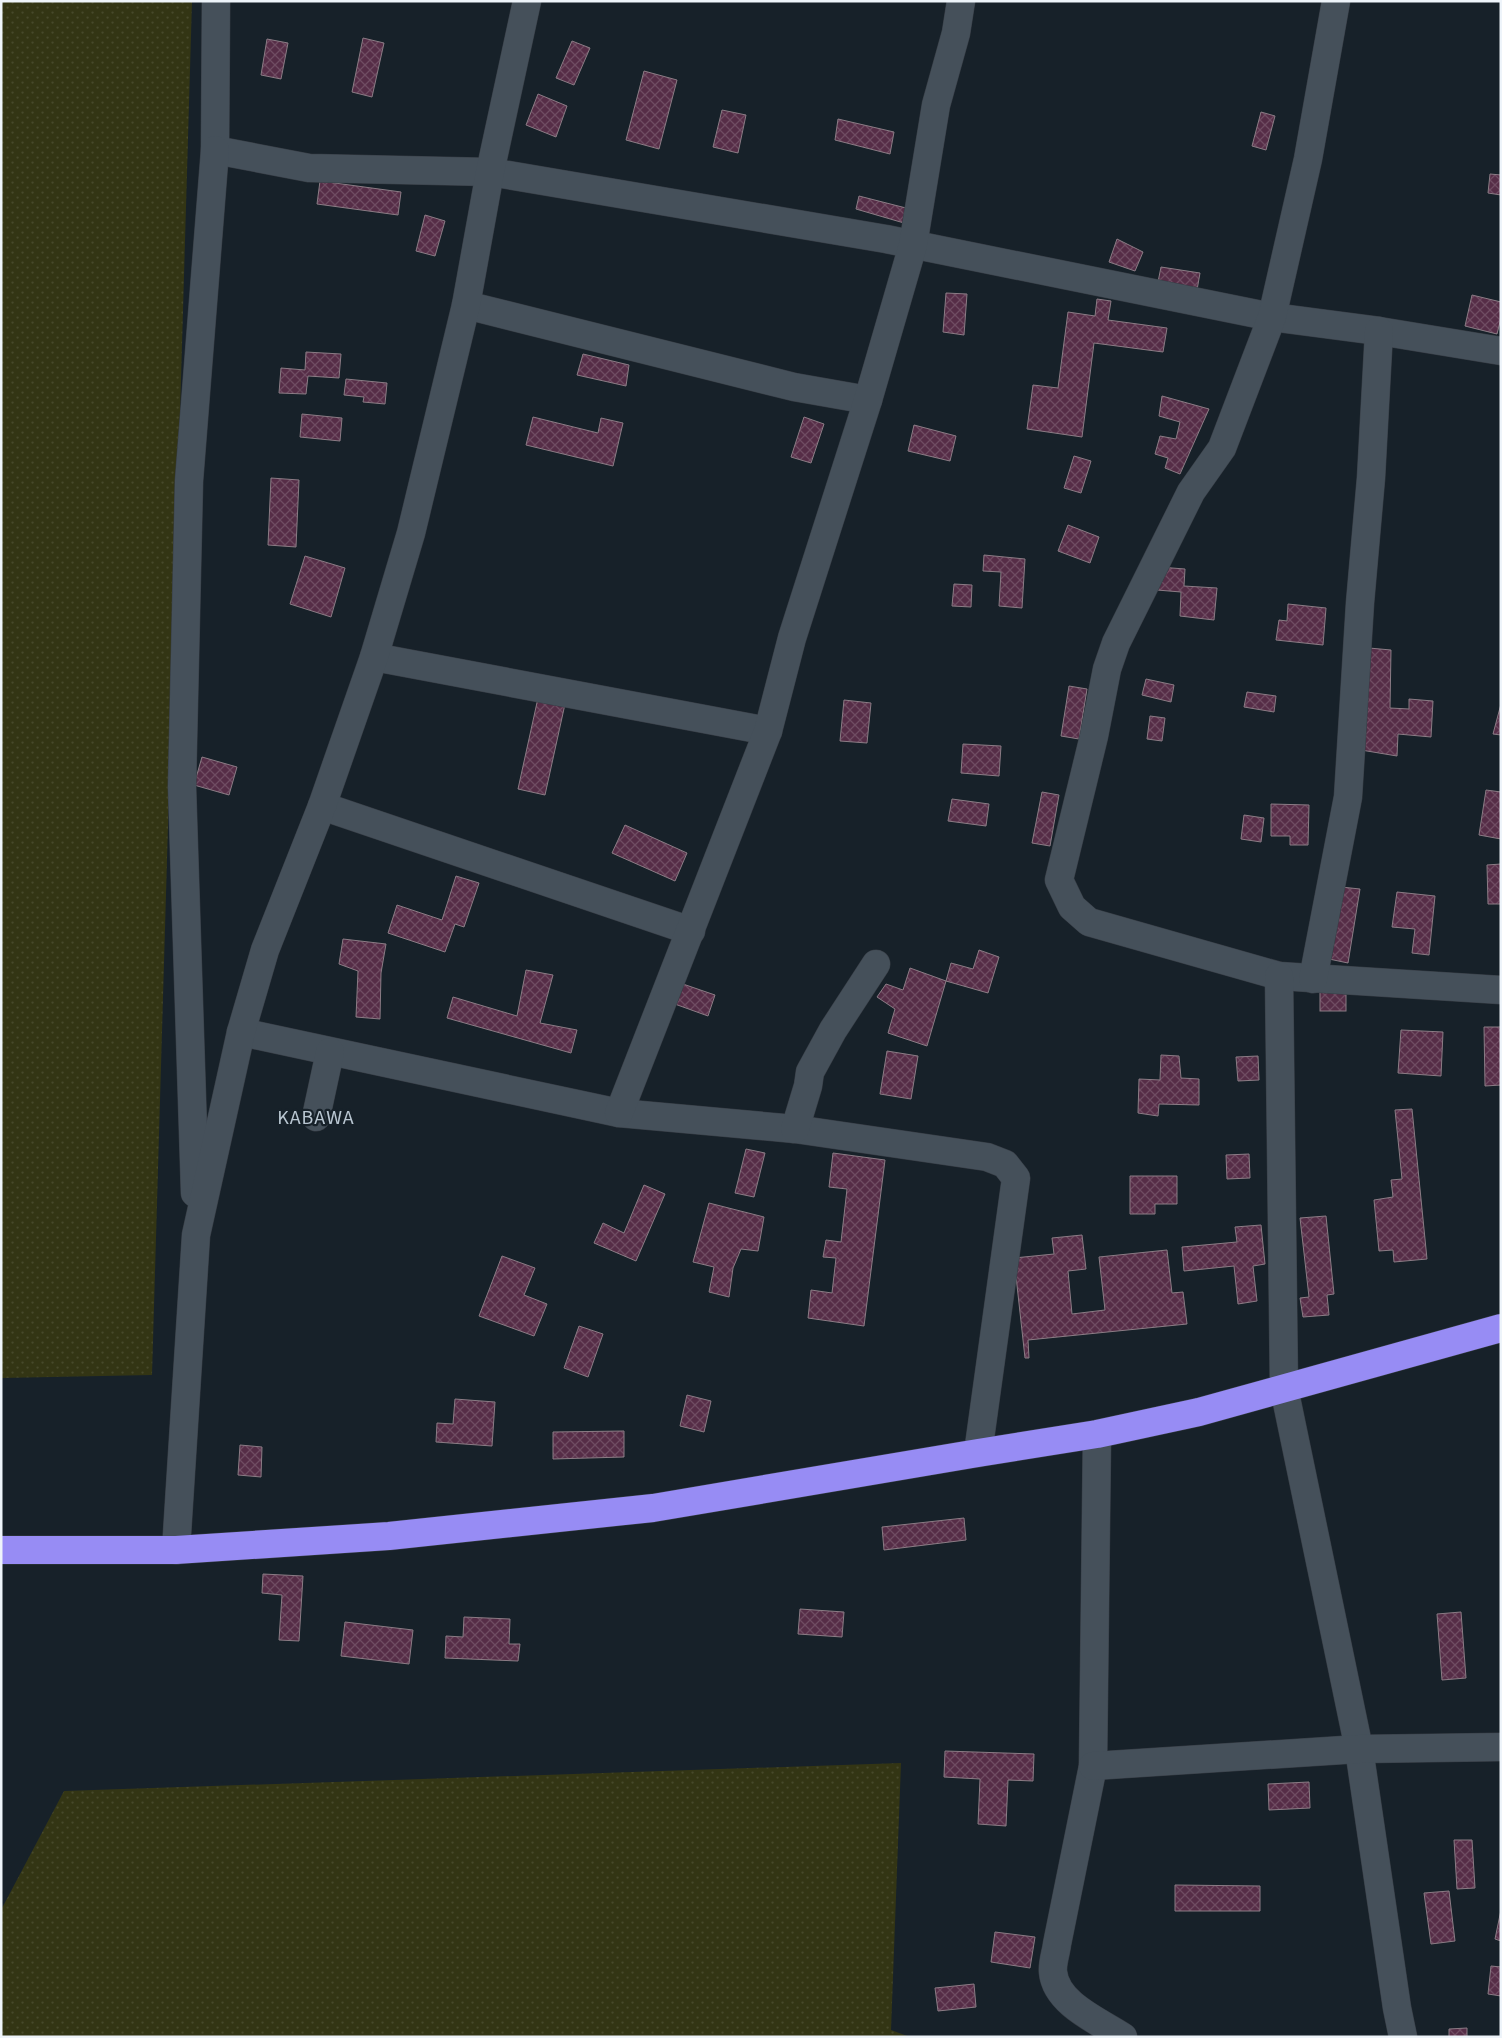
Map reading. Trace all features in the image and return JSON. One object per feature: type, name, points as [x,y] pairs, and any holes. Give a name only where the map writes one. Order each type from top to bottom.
[{"type":"highway","points":[[1,1550],[176,1550],[389,1536],[653,1508],[1098,1434],[1200,1412],[1501,1328]]},
{"type":"street","points":[[176,1550],[196,1235],[182,786],[189,481],[216,150],[216,1]]},
{"type":"street","points":[[196,1235],[241,1032],[265,950],[322,806],[374,657],[411,533],[466,305],[490,172],[528,1]]},
{"type":"street","points":[[619,1113],[768,731],[792,638],[868,400],[913,245],[936,105],[956,33],[961,1]]},
{"type":"street","points":[[1336,1],[1308,159],[1272,317],[1222,448],[1191,492],[1116,643],[1107,669],[1094,736],[1059,880],[1072,907],[1089,922],[1279,976],[1501,990]]},
{"type":"street","points":[[216,150],[309,168],[490,172],[913,245],[1272,317],[1379,330],[1501,351]]},
{"type":"street","points":[[466,305],[794,387],[868,400]]},
{"type":"street","points":[[1313,979],[1348,797],[1360,603],[1371,478],[1379,330]]},
{"type":"street","points":[[374,657],[768,731]]},
{"type":"street","points":[[322,806],[691,931]]},
{"type":"street","points":[[795,1129],[808,1086],[810,1072],[833,1030],[876,964]]},
{"type":"street","points":[[1279,976],[1284,1388],[1359,1748],[1397,2008],[1403,2037]]},
{"type":"street","points":[[241,1032],[619,1113],[795,1129],[987,1156],[1004,1164],[1016,1178],[978,1453]]},
{"type":"street","points":[[316,1117],[330,1052]]},
{"type":"street","points":[[1098,1434],[1093,1766],[1053,1972],[1061,1994],[1075,2006],[1123,2037]]},
{"type":"street","points":[[1093,1766],[1359,1748],[1501,1748]]},
{"type":"green space","points":[[1,1],[192,1],[152,1375],[1,1378]]},
{"type":"green space","points":[[901,1763],[891,2030],[910,2037],[1,2037],[1,1910],[64,1791]]},
{"type":"building","points":[[363,38],[384,43],[372,97],[352,92]]},
{"type":"building","points":[[267,39],[288,43],[281,79],[261,75]]},
{"type":"building","points":[[572,41],[590,48],[574,85],[556,78]]},
{"type":"building","points":[[644,71],[677,80],[659,149],[626,140]]},
{"type":"building","points":[[538,94],[567,106],[556,137],[526,125]]},
{"type":"building","points":[[722,110],[746,115],[738,153],[713,147]]},
{"type":"building","points":[[1261,112],[1275,116],[1266,150],[1252,146]]},
{"type":"building","points":[[838,119],[894,132],[890,154],[835,140]]},
{"type":"building","points":[[1490,174],[1501,175],[1501,195],[1488,193]]},
{"type":"building","points":[[320,181],[401,192],[398,215],[317,204]]},
{"type":"building","points":[[859,196],[906,208],[904,223],[856,209]]},
{"type":"building","points":[[425,215],[445,221],[435,256],[416,251]]},
{"type":"building","points":[[1117,239],[1143,252],[1135,271],[1109,262]]},
{"type":"building","points":[[1161,267],[1200,273],[1197,290],[1158,282]]},
{"type":"building","points":[[946,293],[967,294],[964,335],[943,332]]},
{"type":"building","points":[[1472,295],[1501,302],[1501,318],[1497,334],[1465,326]]},
{"type":"building","points":[[1097,299],[1111,301],[1108,320],[1167,328],[1163,352],[1094,343],[1082,437],[1027,429],[1033,385],[1058,388],[1068,312],[1095,316]]},
{"type":"building","points":[[306,352],[341,354],[339,378],[308,376],[306,394],[279,393],[281,368],[305,370]]},
{"type":"building","points":[[583,354],[629,365],[626,386],[577,375]]},
{"type":"building","points":[[346,379],[387,383],[385,404],[363,402],[364,397],[344,395]]},
{"type":"building","points":[[1162,396],[1209,409],[1180,474],[1165,468],[1168,458],[1155,454],[1160,436],[1176,439],[1180,422],[1159,416]]},
{"type":"building","points":[[302,414],[342,418],[340,441],[300,437]]},
{"type":"building","points":[[533,417],[598,433],[601,418],[623,423],[613,466],[526,445]]},
{"type":"building","points":[[804,417],[824,424],[811,463],[791,457]]},
{"type":"building","points":[[914,425],[956,436],[950,461],[908,451]]},
{"type":"building","points":[[1074,456],[1091,461],[1081,493],[1064,488]]},
{"type":"building","points":[[271,478],[299,480],[296,547],[268,545]]},
{"type":"building","points":[[1068,525],[1099,537],[1090,563],[1058,551]]},
{"type":"building","points":[[984,555],[1025,559],[1022,608],[999,606],[1001,572],[983,571]]},
{"type":"building","points":[[305,556],[345,568],[331,617],[290,604]]},
{"type":"building","points":[[1159,567],[1185,569],[1184,586],[1217,588],[1214,620],[1180,616],[1181,592],[1157,590]]},
{"type":"building","points":[[954,584],[972,585],[971,607],[952,606]]},
{"type":"building","points":[[1288,604],[1326,608],[1323,645],[1276,640],[1279,620],[1287,621]]},
{"type":"building","points":[[1369,648],[1391,650],[1390,708],[1409,709],[1409,699],[1433,701],[1431,737],[1398,734],[1397,756],[1361,750]]},
{"type":"building","points":[[1146,679],[1174,685],[1171,702],[1142,695]]},
{"type":"building","points":[[1069,686],[1087,689],[1079,739],[1061,736]]},
{"type":"building","points":[[1247,692],[1276,696],[1274,712],[1244,707]]},
{"type":"building","points":[[538,698],[565,704],[545,795],[518,789]]},
{"type":"building","points":[[844,700],[871,703],[867,743],[840,741]]},
{"type":"building","points":[[1501,704],[1501,735],[1493,734]]},
{"type":"building","points":[[1150,716],[1165,718],[1162,741],[1147,739]]},
{"type":"building","points":[[963,744],[1001,746],[999,776],[961,773]]},
{"type":"building","points":[[202,757],[237,767],[229,795],[194,785]]},
{"type":"building","points":[[1486,790],[1501,792],[1501,839],[1479,835]]},
{"type":"building","points":[[1042,792],[1059,795],[1050,846],[1032,843]]},
{"type":"building","points":[[952,799],[989,804],[986,826],[948,821]]},
{"type":"building","points":[[1271,804],[1309,805],[1308,845],[1290,845],[1290,836],[1271,836]]},
{"type":"building","points":[[1244,815],[1264,818],[1261,842],[1241,839]]},
{"type":"building","points":[[625,825],[687,853],[675,881],[612,853]]},
{"type":"building","points":[[1501,864],[1501,904],[1488,904],[1487,865]]},
{"type":"building","points":[[456,876],[479,883],[464,927],[455,924],[445,952],[388,933],[397,905],[442,920]]},
{"type":"building","points":[[1341,887],[1360,889],[1348,963],[1329,959]]},
{"type":"building","points":[[1397,892],[1435,896],[1429,955],[1412,953],[1415,929],[1392,927]]},
{"type":"building","points":[[343,939],[386,944],[381,973],[380,1019],[356,1017],[358,971],[339,964]]},
{"type":"building","points":[[979,950],[999,957],[988,993],[946,981],[951,963],[973,969]]},
{"type":"building","points":[[910,968],[946,981],[927,1046],[888,1033],[895,1009],[877,997],[886,984],[903,990]]},
{"type":"building","points":[[526,970],[553,975],[540,1023],[577,1030],[571,1053],[447,1018],[453,997],[517,1016]]},
{"type":"building","points":[[680,983],[715,995],[708,1016],[672,1003]]},
{"type":"building","points":[[1320,989],[1346,989],[1346,1011],[1320,1011]]},
{"type":"building","points":[[1484,1027],[1501,1027],[1501,1085],[1485,1086]]},
{"type":"building","points":[[1401,1030],[1443,1032],[1441,1076],[1398,1073]]},
{"type":"building","points":[[887,1051],[918,1056],[911,1099],[880,1094]]},
{"type":"building","points":[[1161,1055],[1179,1056],[1181,1078],[1199,1079],[1199,1105],[1159,1104],[1158,1116],[1138,1113],[1139,1079],[1160,1080]]},
{"type":"building","points":[[1258,1056],[1259,1080],[1238,1081],[1236,1057]]},
{"type":"building","points":[[1412,1109],[1427,1259],[1394,1262],[1393,1250],[1379,1251],[1374,1200],[1393,1197],[1391,1180],[1402,1179],[1395,1110]]},
{"type":"building","points":[[746,1149],[765,1153],[754,1197],[735,1193]]},
{"type":"building","points":[[833,1153],[885,1160],[864,1326],[808,1318],[811,1290],[832,1293],[836,1258],[823,1257],[826,1240],[841,1242],[847,1189],[829,1187]]},
{"type":"building","points":[[1249,1154],[1250,1178],[1227,1179],[1226,1155]]},
{"type":"building","points":[[1130,1176],[1177,1176],[1177,1204],[1155,1204],[1155,1214],[1130,1214]]},
{"type":"building","points":[[644,1185],[665,1194],[636,1261],[594,1243],[603,1223],[624,1233]]},
{"type":"building","points":[[709,1203],[764,1217],[758,1251],[741,1249],[733,1268],[729,1297],[709,1292],[714,1267],[693,1262]]},
{"type":"building","points":[[1326,1216],[1334,1294],[1327,1295],[1329,1315],[1303,1317],[1300,1298],[1309,1297],[1300,1218]]},
{"type":"building","points":[[1261,1225],[1265,1264],[1253,1266],[1257,1301],[1238,1304],[1234,1266],[1184,1271],[1182,1247],[1237,1242],[1235,1227]]},
{"type":"building","points":[[1082,1235],[1086,1269],[1068,1271],[1072,1314],[1105,1310],[1099,1257],[1167,1250],[1172,1293],[1183,1292],[1187,1324],[1028,1340],[1029,1358],[1025,1358],[1014,1258],[1054,1254],[1052,1238]]},
{"type":"building","points":[[502,1256],[535,1268],[524,1295],[547,1304],[534,1336],[479,1316]]},
{"type":"building","points":[[579,1326],[603,1334],[588,1377],[564,1368]]},
{"type":"building","points":[[687,1395],[711,1401],[704,1432],[680,1426]]},
{"type":"building","points":[[455,1399],[495,1402],[492,1446],[436,1442],[437,1423],[453,1424]]},
{"type":"building","points":[[624,1431],[624,1457],[553,1459],[553,1432]]},
{"type":"building","points":[[240,1445],[262,1447],[261,1477],[238,1475]]},
{"type":"building","points":[[964,1518],[966,1540],[884,1550],[882,1527]]},
{"type":"building","points":[[263,1574],[303,1576],[299,1641],[279,1640],[282,1595],[262,1593]]},
{"type":"building","points":[[800,1609],[844,1612],[842,1637],[798,1634]]},
{"type":"building","points":[[1461,1612],[1466,1678],[1442,1680],[1437,1614]]},
{"type":"building","points":[[464,1617],[510,1619],[509,1644],[520,1644],[518,1661],[445,1658],[446,1636],[463,1637]]},
{"type":"building","points":[[345,1622],[413,1630],[409,1664],[341,1656]]},
{"type":"building","points":[[945,1751],[1034,1754],[1033,1781],[1008,1780],[1006,1826],[978,1824],[980,1779],[944,1777]]},
{"type":"building","points":[[1309,1782],[1310,1808],[1269,1810],[1268,1784]]},
{"type":"building","points":[[1454,1840],[1472,1840],[1475,1888],[1457,1889]]},
{"type":"building","points":[[1175,1885],[1260,1886],[1260,1911],[1175,1911]]},
{"type":"building","points":[[1449,1891],[1455,1941],[1431,1944],[1424,1893]]},
{"type":"building","points":[[1501,1910],[1501,1941],[1495,1939]]},
{"type":"building","points":[[995,1932],[1035,1937],[1030,1968],[991,1962]]},
{"type":"building","points":[[1491,1966],[1501,1967],[1501,1996],[1488,1994]]},
{"type":"building","points":[[974,1984],[976,2007],[938,2011],[935,1988]]},
{"type":"building","points":[[1467,2028],[1467,2037],[1449,2037],[1449,2029]]},
{"type":"district","name":"KABAWA","points":[[316,1117]]}]
